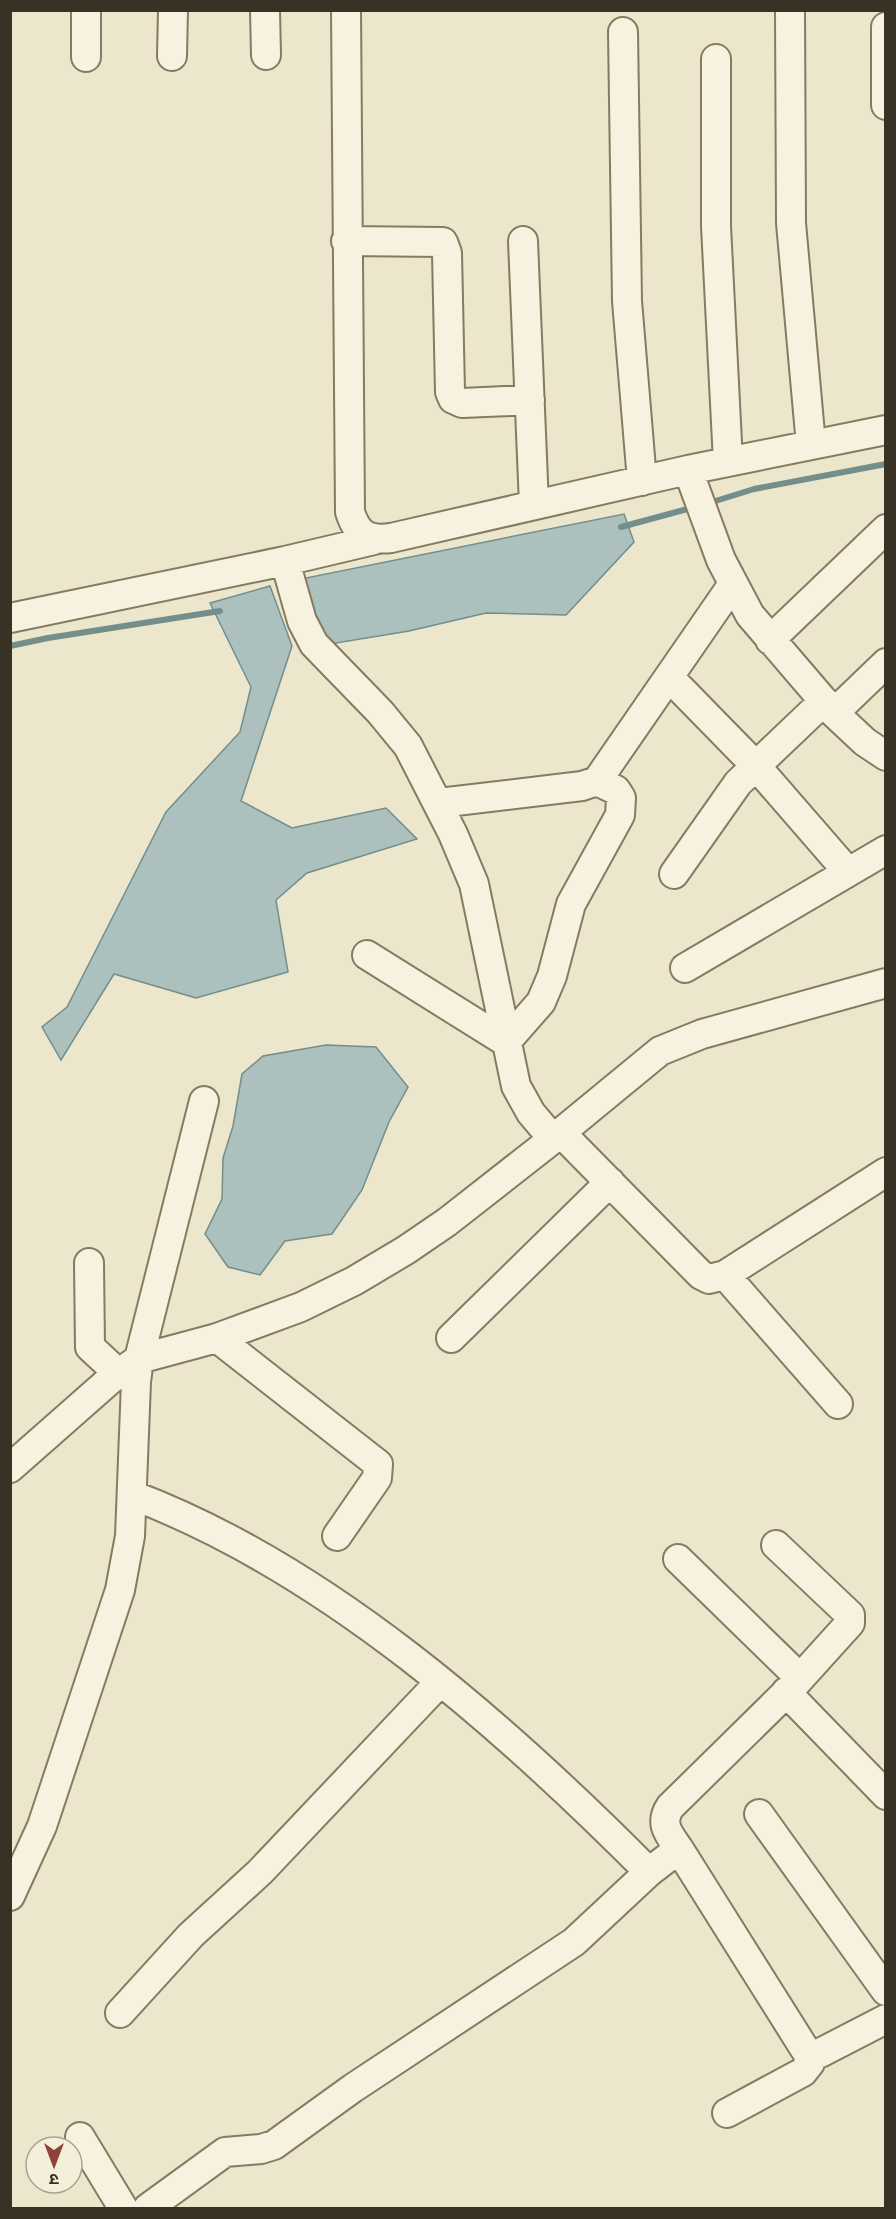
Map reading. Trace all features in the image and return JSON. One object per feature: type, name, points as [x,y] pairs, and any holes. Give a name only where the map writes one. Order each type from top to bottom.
[{"type":"street","points":[[86,10],[86,57]]},
{"type":"street","points":[[172,56],[173,10]]},
{"type":"street","points":[[265,10],[266,55]]},
{"type":"street","points":[[346,10],[346,241],[350,512],[354,526],[360,534],[374,540]]},
{"type":"street","points":[[790,10],[791,223],[811,445]]},
{"type":"street","points":[[885,27],[885,105]]},
{"type":"street","points":[[623,32],[627,301],[642,481]]},
{"type":"street","points":[[716,59],[716,226],[728,462]]},
{"type":"street","points":[[346,241],[443,242],[447,253],[450,392],[453,399],[462,403],[530,400]]},
{"type":"street","points":[[523,241],[534,505]]},
{"type":"street","points":[[10,618],[285,561],[728,462],[811,445],[882,437]]},
{"type":"street","points":[[688,471],[714,543],[750,615],[829,707],[865,742],[885,756]]},
{"type":"street","points":[[770,640],[885,529]]},
{"type":"street","points":[[285,561],[302,621],[314,644],[380,712],[408,746],[439,803],[474,884],[512,1072],[522,1100],[557,1136],[610,1182],[701,1275],[716,1279],[885,1172]]},
{"type":"street","points":[[439,803],[582,786],[597,781],[733,584]]},
{"type":"street","points":[[674,874],[727,796],[756,766],[885,663]]},
{"type":"street","points":[[669,677],[756,766],[848,872]]},
{"type":"street","points":[[506,1042],[541,1002],[552,975],[571,904],[620,815],[621,798],[615,790],[597,781]]},
{"type":"street","points":[[685,968],[885,850]]},
{"type":"street","points":[[367,955],[506,1042]]},
{"type":"street","points":[[10,1467],[129,1366],[217,1338],[325,1296],[406,1250],[447,1222],[557,1136],[645,1061],[680,1041],[885,984]]},
{"type":"street","points":[[10,1896],[42,1826],[120,1590],[130,1536],[132,1495],[136,1383],[129,1366],[204,1101]]},
{"type":"street","points":[[451,1338],[610,1182]]},
{"type":"street","points":[[89,1263],[90,1347],[129,1366]]},
{"type":"street","points":[[725,1275],[838,1404]]},
{"type":"street","points":[[217,1338],[378,1464],[377,1478],[337,1536]]},
{"type":"street","points":[[132,1495],[195,1520],[224,1535],[323,1596],[387,1641],[541,1768],[649,1872]]},
{"type":"street","points":[[727,2114],[803,2072],[810,2062],[810,2054],[664,1827],[665,1815],[670,1807],[793,1685],[850,1623],[850,1615],[776,1545]]},
{"type":"street","points":[[678,1559],[793,1685],[885,1795]]},
{"type":"street","points":[[120,2013],[191,1935],[260,1872],[440,1683]]},
{"type":"street","points":[[759,1814],[885,1991]]},
{"type":"street","points":[[148,2208],[225,2152],[261,2149],[274,2145],[353,2088],[574,1942],[649,1872],[679,1850]]},
{"type":"street","points":[[810,2054],[820,2052],[885,2019]]},
{"type":"street","points":[[84,2144],[123,2208]]},
{"type":"shaded area","points":[[624,514],[634,542],[566,615],[486,613],[409,631],[324,645],[296,580]]},
{"type":"shaded area","points":[[270,586],[292,646],[241,801],[292,828],[386,808],[417,839],[307,873],[276,900],[288,972],[196,998],[114,974],[61,1060],[42,1027],[67,1007],[166,812],[240,732],[251,687],[210,603]]},
{"type":"shaded area","points":[[326,1045],[376,1047],[408,1087],[389,1122],[362,1190],[332,1234],[285,1241],[260,1275],[228,1267],[205,1234],[222,1199],[223,1158],[233,1126],[242,1074],[263,1056]]},
{"type":"waterway","points":[[709,503],[754,489],[886,464]]},
{"type":"waterway","points":[[621,527],[691,508]]},
{"type":"waterway","points":[[10,646],[220,611]]}]
